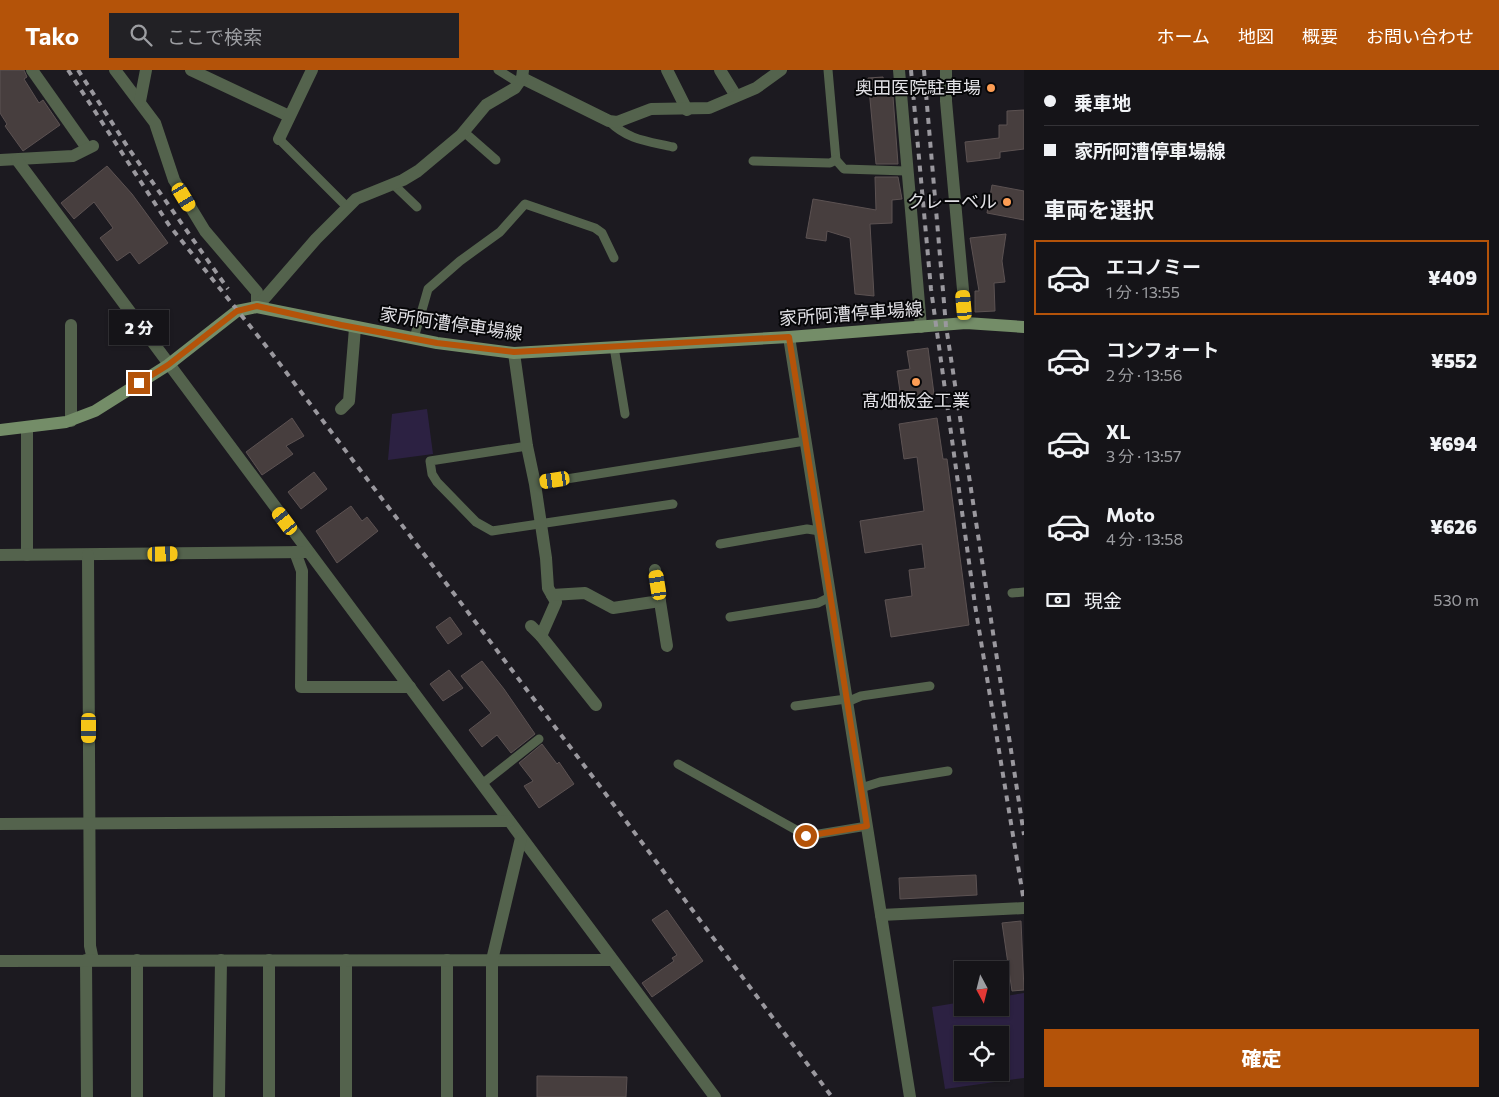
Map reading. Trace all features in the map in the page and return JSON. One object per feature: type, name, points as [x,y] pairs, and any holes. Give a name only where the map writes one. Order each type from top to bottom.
[{"type":"main road","name":"家所阿漕停車場線","points":[[257,306],[355,328],[514,352],[789,337],[966,323],[1024,327]]},
{"type":"main road","points":[[0,430],[71,421],[95,411],[168,365],[237,311],[257,306]]},
{"type":"street","points":[[0,160],[73,156],[90,147],[32,70]]},
{"type":"street","points":[[115,70],[155,123],[174,180],[205,231],[257,292],[257,306]]},
{"type":"street","points":[[140,101],[146,70]]},
{"type":"street","points":[[191,70],[289,116]]},
{"type":"street","points":[[279,139],[312,70]]},
{"type":"street","points":[[666,70],[687,110]]},
{"type":"street","points":[[720,70],[736,96]]},
{"type":"street","points":[[257,306],[316,239],[356,199],[393,184],[418,171],[464,132],[486,105],[508,93],[521,77],[608,120],[617,122],[651,109],[687,110],[709,108],[756,88],[781,70]]},
{"type":"street","points":[[899,70],[906,171],[921,327]]},
{"type":"street","points":[[946,70],[946,101],[966,323]]},
{"type":"street","points":[[17,160],[168,365],[302,552],[410,688],[715,1097]]},
{"type":"street","points":[[71,325],[71,421]]},
{"type":"street","points":[[342,408],[349,401],[355,328]]},
{"type":"street","points":[[789,337],[910,1097]]},
{"type":"street","points":[[514,352],[527,446],[542,526],[548,588],[556,602],[541,636]]},
{"type":"street","points":[[27,426],[28,555]]},
{"type":"street","points":[[0,556],[302,552]]},
{"type":"street","points":[[302,552],[301,687],[410,688]]},
{"type":"street","points":[[86,1097],[90,960],[88,555]]},
{"type":"street","points":[[655,570],[667,646]]},
{"type":"street","points":[[552,595],[586,593],[613,608],[660,601]]},
{"type":"street","points":[[531,626],[596,705]]},
{"type":"street","points":[[0,824],[509,821]]},
{"type":"street","points":[[492,1097],[492,960],[521,838]]},
{"type":"street","points":[[881,915],[1024,908]]},
{"type":"street","points":[[136,960],[137,1097]]},
{"type":"street","points":[[219,1097],[221,960]]},
{"type":"street","points":[[269,960],[269,1097]]},
{"type":"street","points":[[346,960],[346,1097]]},
{"type":"street","points":[[447,960],[447,1097]]},
{"type":"street","points":[[0,961],[612,960]]},
{"type":"lane","points":[[498,70],[521,77]]},
{"type":"lane","points":[[828,70],[836,160],[844,169],[906,171]]},
{"type":"lane","points":[[608,120],[623,134],[632,138],[673,147]]},
{"type":"lane","points":[[464,132],[496,160]]},
{"type":"lane","points":[[279,139],[347,207]]},
{"type":"lane","points":[[753,161],[830,163],[836,160]]},
{"type":"lane","points":[[393,184],[417,207]]},
{"type":"lane","points":[[414,338],[428,289],[460,261],[500,232],[525,204],[595,228],[602,233],[614,258]]},
{"type":"lane","points":[[614,347],[625,414]]},
{"type":"lane","points":[[535,484],[805,441]]},
{"type":"lane","points":[[527,446],[430,461],[432,474],[437,482],[476,522],[492,531],[542,526],[673,504]]},
{"type":"lane","points":[[720,544],[807,529],[820,532]]},
{"type":"lane","points":[[1012,593],[1024,592]]},
{"type":"lane","points":[[730,616],[818,603],[830,597]]},
{"type":"lane","points":[[795,706],[847,700],[861,696],[930,686]]},
{"type":"lane","points":[[482,784],[539,739]]},
{"type":"lane","points":[[678,764],[806,836],[867,826]]},
{"type":"lane","points":[[861,788],[880,782],[948,771]]},
{"type":"shaded area","points":[[427,409],[433,454],[388,460],[392,414]]},
{"type":"shaded area","points":[[1024,993],[1024,1078],[1009,1080],[1009,1026],[954,1026],[954,1081],[1002,1081],[945,1089],[932,1007],[954,1003],[954,1016],[1009,1016],[1009,996]]},
{"type":"building","points":[[0,70],[24,70],[27,77],[24,79],[39,103],[43,100],[60,125],[23,151],[5,126],[7,124],[0,113]]},
{"type":"building","points":[[883,77],[884,84],[892,83],[898,164],[876,164],[868,78]]},
{"type":"building","points":[[1024,110],[1024,149],[1000,152],[1000,158],[967,162],[965,142],[999,138],[999,125],[1007,125],[1007,111]]},
{"type":"building","points":[[107,166],[132,194],[168,243],[139,264],[130,252],[117,261],[100,238],[113,228],[94,202],[74,219],[61,203]]},
{"type":"building","points":[[875,177],[898,177],[902,199],[892,200],[892,223],[870,224],[874,296],[855,294],[850,238],[827,231],[826,241],[806,238],[813,199],[876,210]]},
{"type":"building","name":"クレーベル","points":[[992,185],[1024,191],[1024,220],[987,213]]},
{"type":"building","points":[[1006,234],[1002,261],[1005,282],[994,283],[995,311],[975,312],[975,291],[979,291],[970,238]]},
{"type":"building","name":"髙畑板金工業","points":[[928,348],[934,394],[901,398],[897,371],[910,369],[907,351]]},
{"type":"building","points":[[292,418],[304,436],[286,446],[293,454],[262,475],[246,452]]},
{"type":"building","points":[[937,418],[943,459],[947,459],[969,625],[891,637],[885,600],[912,596],[909,570],[925,568],[922,544],[865,553],[860,521],[924,511],[917,457],[904,459],[899,424]]},
{"type":"building","points":[[314,472],[327,489],[301,509],[288,492]]},
{"type":"building","points":[[351,506],[362,521],[367,517],[378,531],[337,563],[316,531]]},
{"type":"building","points":[[450,617],[462,634],[448,644],[436,627]]},
{"type":"building","points":[[482,661],[535,734],[511,753],[497,735],[482,747],[469,730],[491,713],[461,676]]},
{"type":"building","points":[[449,670],[463,688],[443,701],[430,684]]},
{"type":"building","points":[[542,744],[557,764],[559,762],[574,784],[539,808],[524,786],[533,781],[519,763]]},
{"type":"building","points":[[976,875],[977,895],[900,899],[899,878]]},
{"type":"building","points":[[667,910],[703,961],[652,997],[642,983],[674,961],[672,958],[677,955],[652,920]]},
{"type":"building","points":[[1021,921],[1024,990],[1012,991],[1002,923]]},
{"type":"building","points":[[537,1076],[627,1077],[626,1097],[537,1097]]},
{"type":"railway","points":[[68,70],[169,225],[270,351],[602,789],[832,1097]]},
{"type":"railway","points":[[78,70],[129,149],[228,289]]},
{"type":"railway","points":[[911,70],[931,289],[975,605],[1024,902]]},
{"type":"railway","points":[[924,70],[946,326],[1024,835]]},
{"type":"place","name":"奥田医院駐車場","points":[[991,88]]},
{"type":"place","name":"クレーベル","points":[[1007,202]]},
{"type":"place","name":"髙畑板金工業","points":[[916,382]]},
{"type":"route","points":[[139,383],[168,365],[237,311],[257,306],[341,325],[437,343],[514,352],[789,337],[867,826],[806,836]]}]
